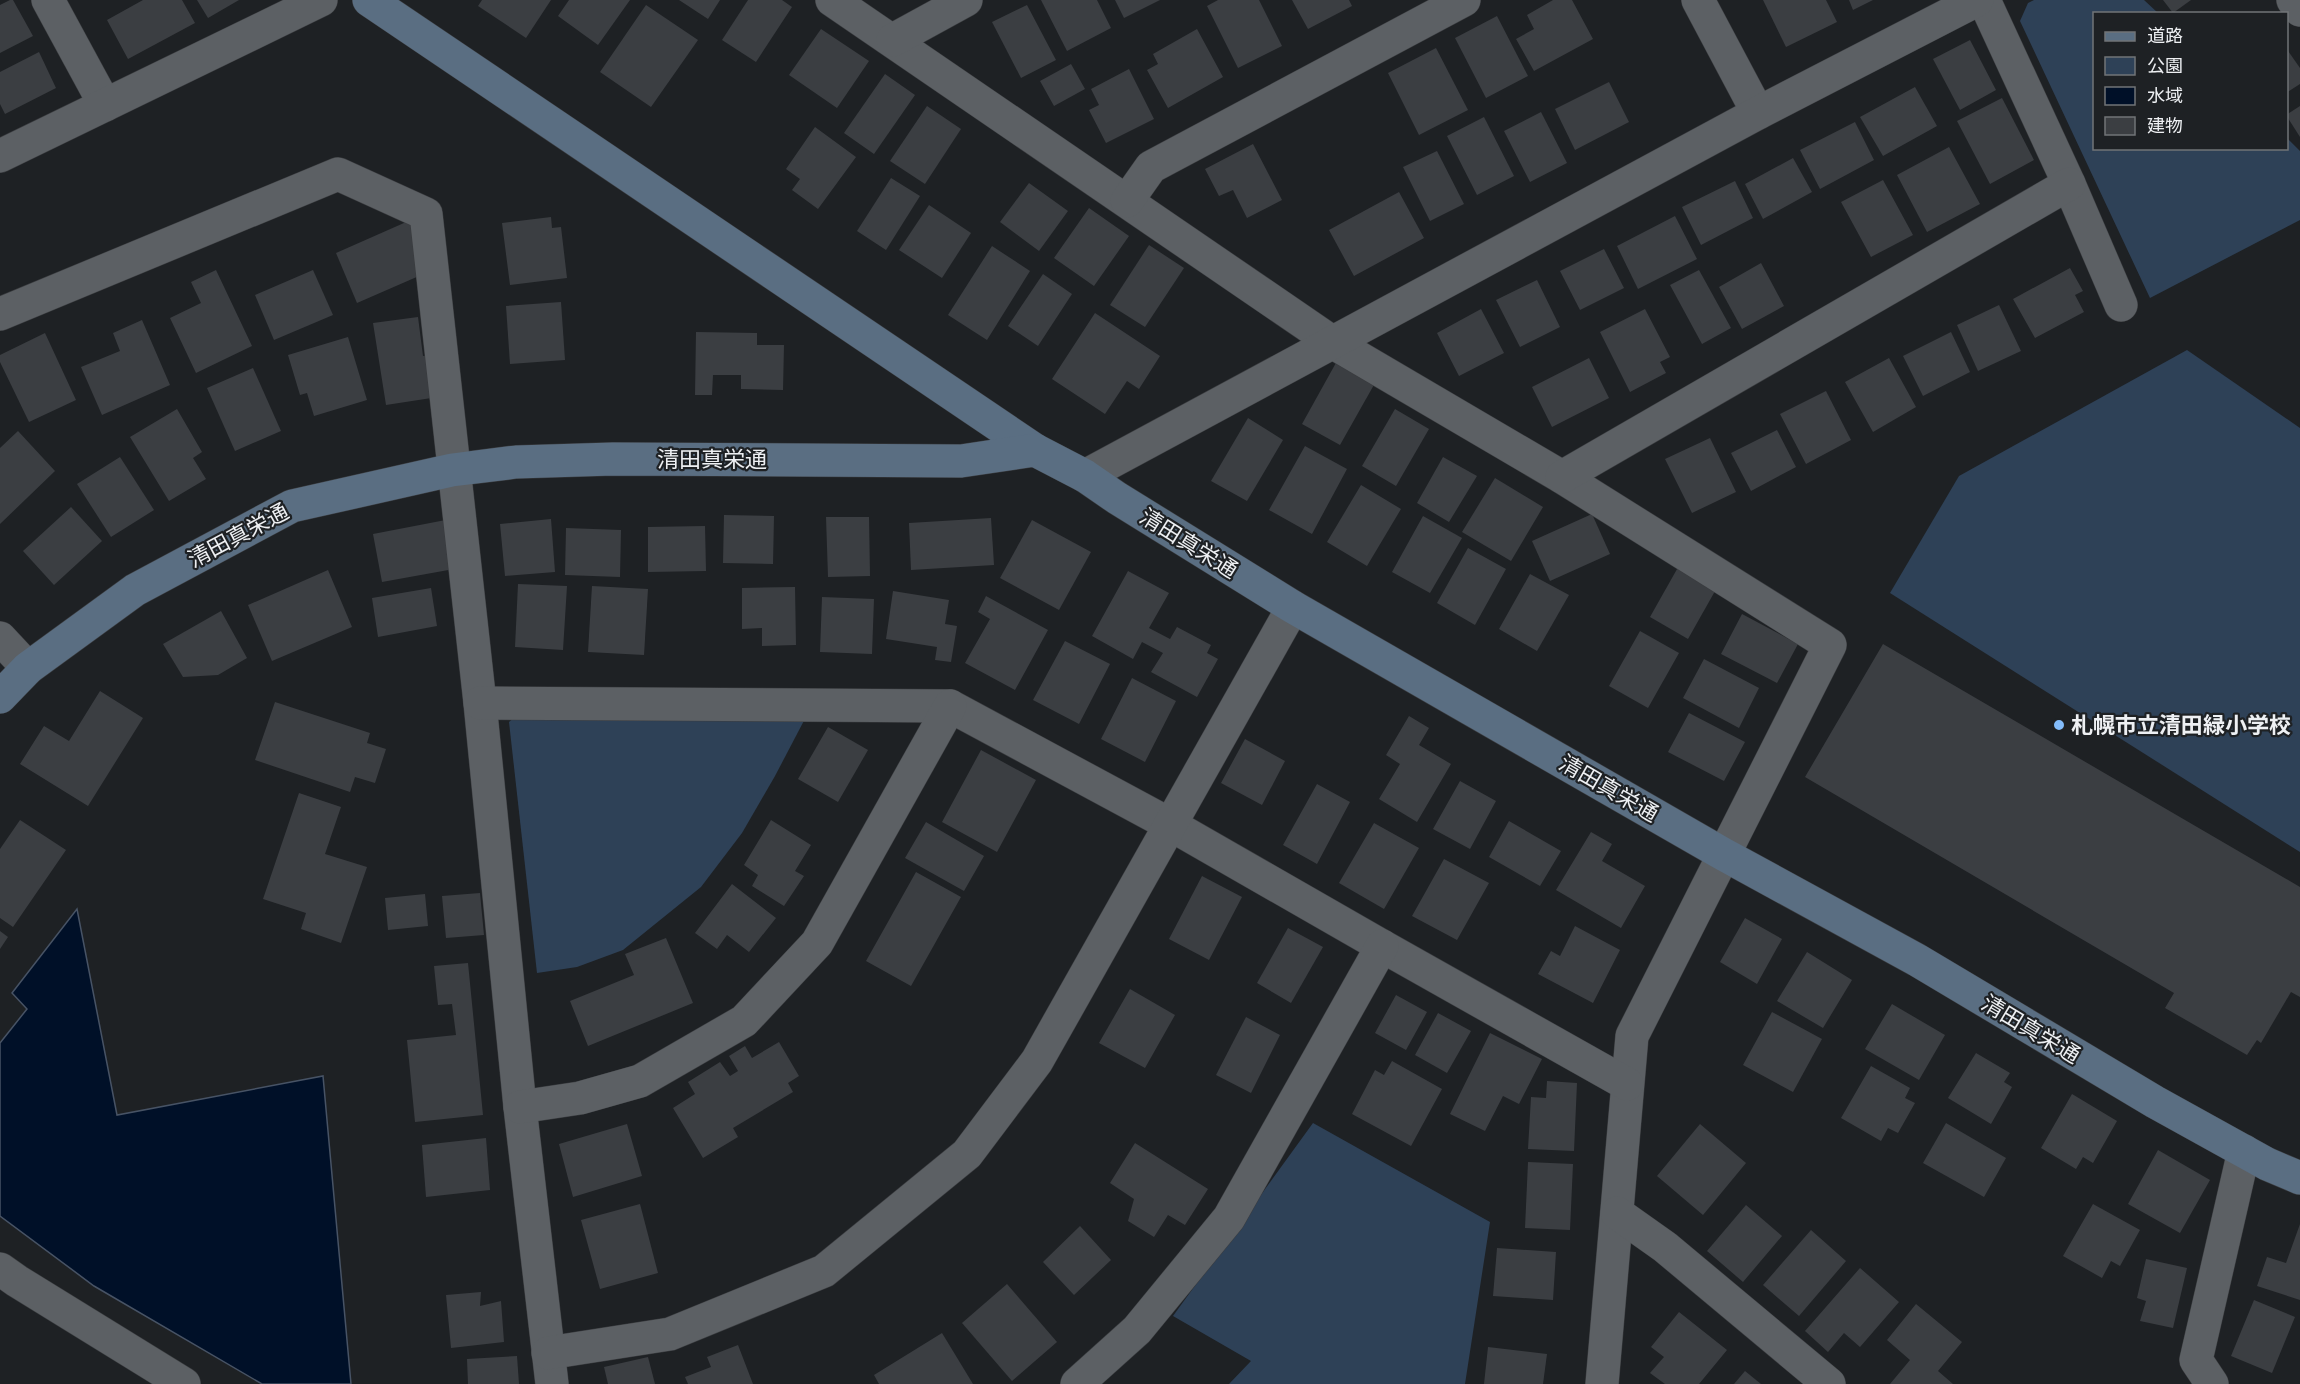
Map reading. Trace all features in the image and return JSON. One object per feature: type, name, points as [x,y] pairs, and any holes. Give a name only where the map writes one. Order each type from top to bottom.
[{"type":"street","points":[[48,0],[105,105]]},
{"type":"street","points":[[0,156],[321,0]]},
{"type":"street","points":[[369,0],[1035,450]]},
{"type":"street","points":[[832,0],[1332,342],[1562,477],[1830,645],[1632,1036],[1602,1384]]},
{"type":"street","points":[[893,40],[966,0]]},
{"type":"street","points":[[1127,201],[1151,167],[1464,0]]},
{"type":"street","points":[[1698,0],[1758,113]]},
{"type":"street","points":[[1085,476],[1758,113],[1977,0]]},
{"type":"street","points":[[1984,0],[2069,184],[2121,305]]},
{"type":"street","points":[[2294,0],[2300,10]]},
{"type":"street","points":[[0,314],[338,174],[426,214],[452,470],[480,703],[520,1107],[550,1369],[670,1334],[824,1271],[967,1154],[1037,1061],[1293,607]]},
{"type":"street","points":[[1562,477],[2069,184]]},
{"type":"street","name":"清田真栄通","points":[[0,697],[28,668],[135,590],[292,506],[452,470],[516,462],[612,459],[961,461],[1035,450],[1085,476],[1126,504],[1293,607],[1723,854],[1917,960],[2155,1102],[2267,1164],[2300,1178]]},
{"type":"street","points":[[0,638],[28,668]]},
{"type":"street","points":[[480,703],[950,706],[1172,825],[1627,1084]]},
{"type":"street","points":[[520,1107],[580,1098],[640,1081],[744,1020],[817,942],[950,706]]},
{"type":"street","points":[[1077,1384],[1137,1330],[1229,1218],[1382,946]]},
{"type":"street","points":[[2212,1384],[2196,1360],[2244,1151]]},
{"type":"street","points":[[1617,1213],[1665,1247],[1829,1384]]},
{"type":"street","points":[[0,1269],[184,1384]]},
{"type":"green space","points":[[2034,0],[2144,0],[2157,12],[2093,12],[2093,150],[2288,150],[2288,139],[2300,151],[2300,220],[2150,298],[2020,21],[2028,3]]},
{"type":"green space","points":[[2187,350],[2300,428],[2300,852],[1890,593],[1959,476]]},
{"type":"green space","points":[[523,710],[808,713],[742,833],[701,887],[623,950],[577,967],[537,973],[509,722]]},
{"type":"green space","points":[[1313,1123],[1490,1222],[1465,1384],[1229,1384],[1251,1361],[1173,1316]]},
{"type":"water","points":[[77,909],[117,1115],[323,1076],[351,1384],[262,1384],[94,1286],[0,1216],[0,1043],[27,1009],[12,993]]},
{"type":"building","points":[[13,0],[33,36],[0,53],[0,5]]},
{"type":"building","points":[[143,0],[182,0],[195,23],[128,59],[107,20]]},
{"type":"building","points":[[197,0],[239,0],[208,18]]},
{"type":"building","points":[[482,0],[551,0],[526,38],[478,6]]},
{"type":"building","points":[[569,0],[630,0],[598,45],[558,16]]},
{"type":"building","points":[[679,0],[720,0],[708,19]]},
{"type":"building","points":[[748,0],[782,0],[792,7],[756,62],[722,40]]},
{"type":"building","points":[[1041,0],[1097,0],[1111,28],[1067,51]]},
{"type":"building","points":[[1115,0],[1160,0],[1124,18]]},
{"type":"building","points":[[1218,0],[1259,0],[1282,46],[1238,68],[1207,6]]},
{"type":"building","points":[[1292,0],[1349,0],[1352,6],[1308,29]]},
{"type":"building","points":[[1553,0],[1572,0],[1593,39],[1534,71],[1516,39],[1534,29],[1527,15]]},
{"type":"building","points":[[1763,0],[1826,0],[1837,22],[1786,47]]},
{"type":"building","points":[[1849,0],[1873,0],[1853,10]]},
{"type":"building","points":[[2163,0],[2191,0],[2174,12]]},
{"type":"building","points":[[646,5],[698,40],[651,107],[600,72]]},
{"type":"building","points":[[1027,5],[1056,60],[1021,78],[992,22]]},
{"type":"building","points":[[1497,16],[1528,76],[1486,98],[1455,38]]},
{"type":"building","points":[[821,29],[869,61],[837,108],[789,75]]},
{"type":"building","points":[[1197,29],[1223,77],[1168,108],[1147,70],[1158,64],[1153,54]]},
{"type":"building","points":[[1970,40],[1996,90],[1960,110],[1933,59]]},
{"type":"building","points":[[1436,48],[1468,110],[1419,135],[1388,73]]},
{"type":"building","points":[[2288,51],[2300,68],[2300,84],[2288,92]]},
{"type":"building","points":[[39,52],[56,88],[5,114],[0,104],[0,72]]},
{"type":"building","points":[[1071,64],[1085,89],[1054,106],[1040,81]]},
{"type":"building","points":[[1129,69],[1154,119],[1106,143],[1089,110],[1099,105],[1091,89]]},
{"type":"building","points":[[885,74],[915,95],[874,154],[844,133]]},
{"type":"building","points":[[1609,82],[1629,122],[1575,150],[1555,109]]},
{"type":"building","points":[[1915,87],[1937,126],[1883,156],[1860,117]]},
{"type":"building","points":[[2002,98],[2034,160],[1990,184],[1957,121]]},
{"type":"building","points":[[927,106],[961,129],[925,184],[890,161]]},
{"type":"building","points":[[2300,106],[2300,137],[2288,118],[2288,114]]},
{"type":"building","points":[[1541,112],[1567,163],[1530,182],[1504,131]]},
{"type":"building","points":[[1484,117],[1514,176],[1477,195],[1447,136]]},
{"type":"building","points":[[1855,122],[1874,160],[1820,189],[1800,150]]},
{"type":"building","points":[[815,127],[856,157],[818,209],[792,190],[800,179],[786,169]]},
{"type":"building","points":[[1253,144],[1282,200],[1247,218],[1233,190],[1219,196],[1205,169]]},
{"type":"building","points":[[1949,147],[1980,204],[1927,232],[1897,175]]},
{"type":"building","points":[[1437,151],[1464,204],[1430,221],[1403,167]]},
{"type":"building","points":[[1793,158],[1812,192],[1763,219],[1745,184]]},
{"type":"building","points":[[891,178],[920,196],[886,250],[857,231]]},
{"type":"building","points":[[1883,180],[1913,235],[1871,257],[1841,202]]},
{"type":"building","points":[[1735,181],[1753,218],[1701,245],[1682,207]]},
{"type":"building","points":[[1029,183],[1068,211],[1039,251],[1000,222]]},
{"type":"building","points":[[1399,192],[1424,238],[1354,276],[1329,230]]},
{"type":"building","points":[[929,205],[971,233],[942,278],[899,250]]},
{"type":"building","points":[[1089,208],[1129,236],[1094,286],[1054,258]]},
{"type":"building","points":[[1675,216],[1697,259],[1638,289],[1617,246]]},
{"type":"building","points":[[551,217],[552,228],[561,227],[567,278],[510,285],[502,223]]},
{"type":"building","points":[[413,219],[435,269],[357,303],[336,253]]},
{"type":"building","points":[[1149,245],[1184,268],[1145,327],[1110,305]]},
{"type":"building","points":[[992,246],[1030,271],[987,340],[948,315]]},
{"type":"building","points":[[1604,249],[1624,288],[1580,310],[1560,271]]},
{"type":"building","points":[[1761,263],[1784,306],[1742,329],[1719,287]]},
{"type":"building","points":[[2070,268],[2083,291],[2075,295],[2084,312],[2035,338],[2013,299]]},
{"type":"building","points":[[216,270],[252,346],[196,373],[170,318],[201,303],[191,282]]},
{"type":"building","points":[[313,270],[333,315],[274,340],[255,295]]},
{"type":"building","points":[[1699,270],[1731,328],[1702,344],[1670,285]]},
{"type":"building","points":[[1043,274],[1072,294],[1038,346],[1008,326]]},
{"type":"building","points":[[1537,280],[1560,327],[1520,347],[1496,300]]},
{"type":"building","points":[[561,302],[565,360],[510,364],[506,306]]},
{"type":"building","points":[[1999,305],[2021,351],[1978,371],[1957,325]]},
{"type":"building","points":[[1481,309],[1504,353],[1459,376],[1437,333]]},
{"type":"building","points":[[1645,309],[1670,357],[1660,362],[1666,373],[1630,392],[1600,332]]},
{"type":"building","points":[[1095,313],[1160,356],[1139,389],[1127,381],[1105,414],[1052,379]]},
{"type":"building","points":[[418,317],[423,356],[444,353],[451,395],[386,405],[373,323]]},
{"type":"building","points":[[142,320],[170,385],[102,415],[81,367],[120,351],[113,333]]},
{"type":"building","points":[[696,332],[757,333],[757,345],[784,345],[783,390],[741,389],[741,375],[713,375],[712,395],[695,395]]},
{"type":"building","points":[[1951,332],[1970,372],[1923,396],[1903,356]]},
{"type":"building","points":[[45,333],[76,400],[29,422],[0,362],[0,355]]},
{"type":"building","points":[[348,337],[367,400],[314,416],[307,393],[300,395],[288,355]]},
{"type":"building","points":[[1589,358],[1609,398],[1552,427],[1532,387]]},
{"type":"building","points":[[1889,358],[1916,407],[1873,432],[1845,382]]},
{"type":"building","points":[[1337,361],[1375,383],[1340,445],[1302,424]]},
{"type":"building","points":[[253,368],[281,431],[235,451],[207,388]]},
{"type":"building","points":[[1826,391],[1851,440],[1806,464],[1780,414]]},
{"type":"building","points":[[177,409],[202,452],[193,458],[206,479],[169,501],[130,437]]},
{"type":"building","points":[[1395,409],[1429,429],[1396,486],[1362,466]]},
{"type":"building","points":[[1248,418],[1283,440],[1247,501],[1211,481]]},
{"type":"building","points":[[1777,430],[1796,467],[1751,491],[1731,453]]},
{"type":"building","points":[[18,431],[55,471],[0,524],[0,448]]},
{"type":"building","points":[[1710,438],[1736,492],[1692,513],[1665,459]]},
{"type":"building","points":[[1305,446],[1347,469],[1312,534],[1269,510]]},
{"type":"building","points":[[120,457],[154,510],[111,537],[77,484]]},
{"type":"building","points":[[1443,457],[1477,476],[1449,522],[1417,503]]},
{"type":"building","points":[[1495,478],[1543,507],[1511,561],[1462,532]]},
{"type":"building","points":[[1361,485],[1401,509],[1367,566],[1327,542]]},
{"type":"building","points":[[71,507],[102,541],[54,585],[23,551]]},
{"type":"building","points":[[1592,514],[1610,554],[1550,581],[1532,541]]},
{"type":"building","points":[[724,515],[774,516],[773,564],[723,563]]},
{"type":"building","points":[[1423,516],[1462,538],[1430,593],[1392,572]]},
{"type":"building","points":[[826,517],[869,517],[870,576],[828,577]]},
{"type":"building","points":[[456,518],[465,567],[382,582],[373,534]]},
{"type":"building","points":[[991,518],[994,565],[911,570],[909,523]]},
{"type":"building","points":[[551,519],[555,572],[505,576],[500,524]]},
{"type":"building","points":[[1032,520],[1091,552],[1059,610],[1000,578]]},
{"type":"building","points":[[705,526],[706,571],[648,572],[648,527]]},
{"type":"building","points":[[566,528],[621,530],[620,577],[565,575]]},
{"type":"building","points":[[1468,548],[1506,569],[1475,625],[1437,603]]},
{"type":"building","points":[[1681,562],[1719,584],[1688,639],[1650,617]]},
{"type":"building","points":[[328,570],[352,627],[272,661],[248,605]]},
{"type":"building","points":[[1128,571],[1169,593],[1149,628],[1170,639],[1177,627],[1211,645],[1207,653],[1218,659],[1197,697],[1151,672],[1163,653],[1142,642],[1133,659],[1092,636]]},
{"type":"building","points":[[1530,574],[1569,595],[1537,651],[1499,629]]},
{"type":"building","points":[[518,584],[567,586],[563,650],[515,647]]},
{"type":"building","points":[[592,586],[648,589],[644,655],[588,652]]},
{"type":"building","points":[[795,587],[796,645],[762,646],[762,628],[742,629],[742,588]]},
{"type":"building","points":[[431,588],[437,626],[378,637],[372,598]]},
{"type":"building","points":[[893,591],[949,600],[945,624],[957,626],[951,662],[935,660],[937,647],[886,639]]},
{"type":"building","points":[[986,596],[1048,630],[1015,690],[965,663],[990,619],[978,612]]},
{"type":"building","points":[[822,597],[874,599],[872,654],[820,652]]},
{"type":"building","points":[[221,611],[247,658],[218,675],[183,677],[163,644]]},
{"type":"building","points":[[1742,614],[1798,644],[1777,683],[1721,654]]},
{"type":"building","points":[[1640,631],[1679,653],[1648,708],[1609,686]]},
{"type":"building","points":[[1065,641],[1110,664],[1079,724],[1033,700]]},
{"type":"building","points":[[1883,644],[2300,887],[2300,997],[2291,992],[2261,1043],[2257,1040],[2247,1055],[2165,1008],[2174,993],[1805,777]]},
{"type":"building","points":[[1704,659],[1759,688],[1739,728],[1683,698]]},
{"type":"building","points":[[1132,678],[1176,701],[1145,762],[1101,739]]},
{"type":"building","points":[[100,691],[143,718],[88,806],[20,764],[44,726],[69,741]]},
{"type":"building","points":[[275,702],[370,733],[367,743],[386,749],[375,783],[355,777],[350,792],[255,760]]},
{"type":"building","points":[[1689,713],[1745,742],[1724,781],[1668,752]]},
{"type":"building","points":[[1409,716],[1429,728],[1419,745],[1451,764],[1417,822],[1379,799],[1400,764],[1386,755]]},
{"type":"building","points":[[828,727],[868,750],[838,802],[798,779]]},
{"type":"building","points":[[1245,739],[1285,761],[1262,805],[1221,783]]},
{"type":"building","points":[[981,750],[1036,780],[997,852],[942,822]]},
{"type":"building","points":[[1460,781],[1496,801],[1470,849],[1433,829]]},
{"type":"building","points":[[1317,784],[1350,802],[1317,864],[1283,845]]},
{"type":"building","points":[[299,793],[341,807],[325,854],[367,867],[341,943],[301,929],[306,913],[263,899]]},
{"type":"building","points":[[20,820],[66,850],[13,927],[0,918],[0,849]]},
{"type":"building","points":[[771,820],[811,845],[795,871],[804,876],[784,906],[752,886],[758,875],[744,865]]},
{"type":"building","points":[[1509,821],[1561,851],[1540,886],[1489,857]]},
{"type":"building","points":[[926,822],[984,856],[964,891],[905,858]]},
{"type":"building","points":[[1374,823],[1419,848],[1384,909],[1339,883]]},
{"type":"building","points":[[1591,832],[1612,844],[1602,861],[1645,886],[1621,928],[1556,890]]},
{"type":"building","points":[[1444,859],[1489,883],[1457,940],[1412,916]]},
{"type":"building","points":[[916,872],[961,897],[911,986],[866,961]]},
{"type":"building","points":[[1202,876],[1242,897],[1209,960],[1169,939]]},
{"type":"building","points":[[732,884],[776,918],[749,952],[727,935],[717,949],[695,933]]},
{"type":"building","points":[[480,893],[484,935],[446,938],[442,896]]},
{"type":"building","points":[[425,894],[428,926],[388,930],[385,898]]},
{"type":"building","points":[[1745,918],[1782,939],[1757,984],[1720,962]]},
{"type":"building","points":[[1575,926],[1620,950],[1593,1003],[1538,974],[1551,951],[1560,956]]},
{"type":"building","points":[[1288,928],[1323,947],[1291,1003],[1257,983]]},
{"type":"building","points":[[0,931],[8,937],[0,949]]},
{"type":"building","points":[[666,938],[693,1003],[588,1046],[570,1001],[634,975],[625,954]]},
{"type":"building","points":[[1807,952],[1852,980],[1823,1028],[1777,1001]]},
{"type":"building","points":[[468,963],[483,1115],[415,1122],[407,1040],[456,1035],[452,1004],[438,1005],[434,966]]},
{"type":"building","points":[[1130,989],[1175,1015],[1145,1068],[1099,1043]]},
{"type":"building","points":[[1396,995],[1427,1012],[1406,1050],[1375,1033]]},
{"type":"building","points":[[1892,1004],[1945,1035],[1919,1080],[1865,1049]]},
{"type":"building","points":[[1772,1012],[1822,1039],[1793,1092],[1743,1065]]},
{"type":"building","points":[[1438,1013],[1471,1031],[1447,1073],[1415,1055]]},
{"type":"building","points":[[1246,1017],[1280,1035],[1251,1093],[1216,1075]]},
{"type":"building","points":[[1490,1033],[1542,1059],[1519,1104],[1503,1096],[1485,1131],[1450,1114]]},
{"type":"building","points":[[779,1042],[799,1076],[788,1083],[793,1092],[733,1128],[738,1137],[703,1158],[673,1108],[695,1094],[688,1082],[720,1062],[730,1076],[738,1071],[729,1056],[745,1046],[752,1058]]},
{"type":"building","points":[[1976,1053],[2010,1073],[2004,1082],[2012,1087],[1991,1124],[1948,1098]]},
{"type":"building","points":[[1392,1061],[1442,1089],[1411,1146],[1352,1114],[1375,1070],[1384,1075]]},
{"type":"building","points":[[1871,1066],[1910,1088],[1905,1098],[1915,1103],[1898,1133],[1888,1128],[1881,1141],[1841,1118]]},
{"type":"building","points":[[1547,1081],[1577,1083],[1574,1151],[1528,1149],[1531,1097],[1546,1098]]},
{"type":"building","points":[[2072,1094],[2117,1121],[2093,1163],[2083,1157],[2076,1169],[2041,1148]]},
{"type":"building","points":[[1946,1123],[2006,1158],[1984,1197],[1923,1163]]},
{"type":"building","points":[[627,1124],[642,1176],[573,1197],[559,1144]]},
{"type":"building","points":[[1700,1124],[1746,1163],[1703,1215],[1657,1176]]},
{"type":"building","points":[[486,1138],[490,1190],[426,1197],[422,1145]]},
{"type":"building","points":[[1135,1143],[1208,1189],[1185,1225],[1168,1215],[1154,1237],[1128,1221],[1134,1199],[1110,1183]]},
{"type":"building","points":[[2158,1150],[2210,1180],[2180,1233],[2128,1204]]},
{"type":"building","points":[[1528,1162],[1573,1164],[1570,1230],[1525,1228]]},
{"type":"building","points":[[640,1204],[658,1273],[600,1289],[581,1220]]},
{"type":"building","points":[[2093,1204],[2140,1230],[2120,1266],[2111,1261],[2102,1278],[2063,1256]]},
{"type":"building","points":[[1746,1205],[1782,1236],[1743,1282],[1707,1251]]},
{"type":"building","points":[[2300,1224],[2300,1300],[2257,1286],[2267,1257],[2286,1263]]},
{"type":"building","points":[[1080,1226],[1111,1260],[1074,1295],[1043,1262]]},
{"type":"building","points":[[1811,1230],[1846,1261],[1799,1316],[1763,1285]]},
{"type":"building","points":[[1497,1248],[1556,1252],[1553,1300],[1493,1296]]},
{"type":"building","points":[[2146,1259],[2187,1268],[2173,1328],[2140,1321],[2146,1301],[2137,1298]]},
{"type":"building","points":[[1860,1268],[1899,1302],[1860,1347],[1844,1333],[1828,1352],[1805,1331]]},
{"type":"building","points":[[1007,1284],[1057,1342],[1012,1381],[962,1323]]},
{"type":"building","points":[[481,1292],[480,1306],[501,1301],[504,1342],[451,1348],[446,1295]]},
{"type":"building","points":[[2254,1300],[2295,1317],[2272,1373],[2231,1356]]},
{"type":"building","points":[[1916,1304],[1962,1342],[1938,1371],[1953,1384],[1890,1384],[1910,1360],[1887,1340]]},
{"type":"building","points":[[1679,1312],[1727,1350],[1699,1384],[1665,1384],[1650,1373],[1664,1357],[1651,1347]]},
{"type":"building","points":[[942,1333],[973,1384],[879,1384],[874,1375]]},
{"type":"building","points":[[738,1345],[753,1384],[688,1384],[685,1377],[711,1367],[707,1357]]},
{"type":"building","points":[[1488,1347],[1547,1354],[1543,1384],[1484,1384]]},
{"type":"building","points":[[517,1356],[519,1384],[468,1384],[467,1359]]},
{"type":"building","points":[[648,1357],[655,1384],[608,1384],[604,1367]]},
{"type":"building","points":[[1745,1371],[1761,1384],[1734,1384]]},
{"type":"place","name":"札幌市立清田緑小学校","points":[[2059,725]]}]
